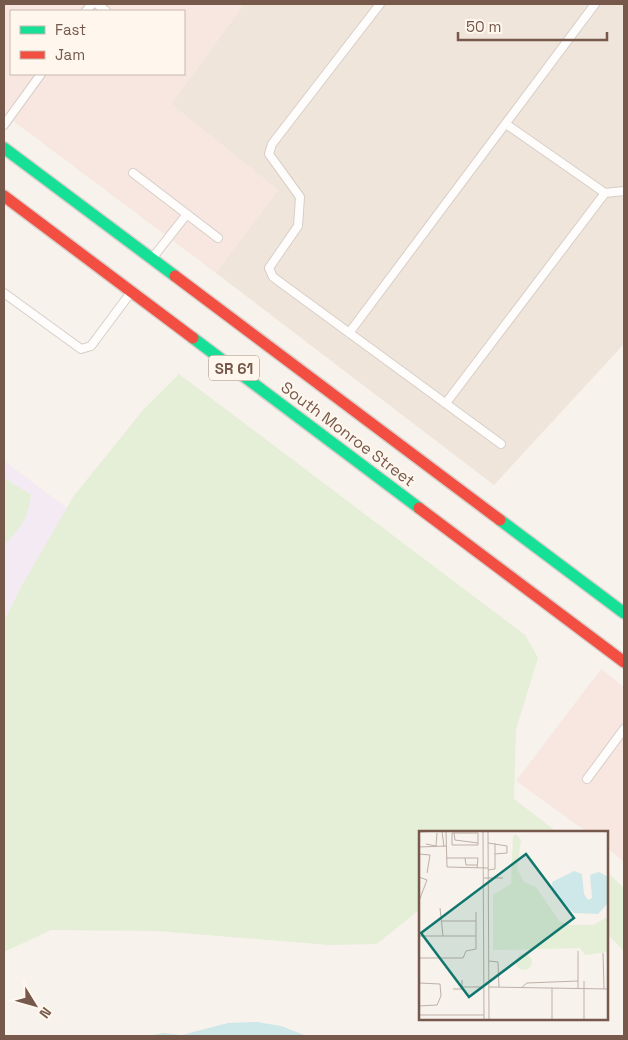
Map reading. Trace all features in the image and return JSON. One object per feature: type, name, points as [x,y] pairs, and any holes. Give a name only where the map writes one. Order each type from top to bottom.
[{"type":"main road","name":"South Monroe Street","points":[[4,148],[624,613]]},
{"type":"main road","name":"South Monroe Street","points":[[4,196],[624,662]]},
{"type":"lane","points":[[380,4],[272,144],[269,154],[300,197],[298,226],[269,268],[273,277],[501,444]]},
{"type":"lane","points":[[350,333],[595,4]]},
{"type":"lane","points":[[4,125],[40,75]]},
{"type":"lane","points":[[506,124],[605,192],[624,191]]},
{"type":"lane","points":[[132,173],[218,238]]},
{"type":"lane","points":[[446,403],[605,192]]},
{"type":"lane","points":[[152,259],[187,214]]},
{"type":"lane","points":[[4,293],[81,349],[91,346],[131,291]]},
{"type":"lane","points":[[586,779],[624,729]]},
{"type":"shaded area","points":[[4,4],[244,4],[171,104],[278,190],[216,273],[4,114]]},
{"type":"shaded area","points":[[244,4],[624,4],[624,344],[494,485],[216,273],[278,190],[171,104]]},
{"type":"shaded area","points":[[4,461],[84,521],[4,628]]},
{"type":"shaded area","points":[[601,669],[624,687],[624,862],[608,849],[608,831],[586,831],[516,781]]},
{"type":"green space","points":[[179,374],[525,635],[538,658],[516,729],[514,799],[556,831],[419,831],[419,910],[377,944],[330,945],[157,931],[51,930],[4,952],[4,621],[21,587],[73,497],[144,409]]},
{"type":"green space","points":[[4,478],[31,495],[28,511],[22,523],[15,534],[4,545]]},
{"type":"green space","points":[[608,873],[624,888],[624,951],[608,935]]},
{"type":"water","points":[[257,1022],[281,1026],[307,1036],[148,1036],[163,1033],[182,1035],[228,1023]]},
{"type":"traffic: fast","points":[[4,148],[175,276]]},
{"type":"traffic: fast","points":[[193,338],[419,508]]},
{"type":"traffic: fast","points":[[500,520],[624,613]]},
{"type":"traffic: jam","points":[[4,196],[193,338]]},
{"type":"traffic: jam","points":[[175,276],[500,520]]},
{"type":"traffic: jam","points":[[419,508],[624,662]]}]
